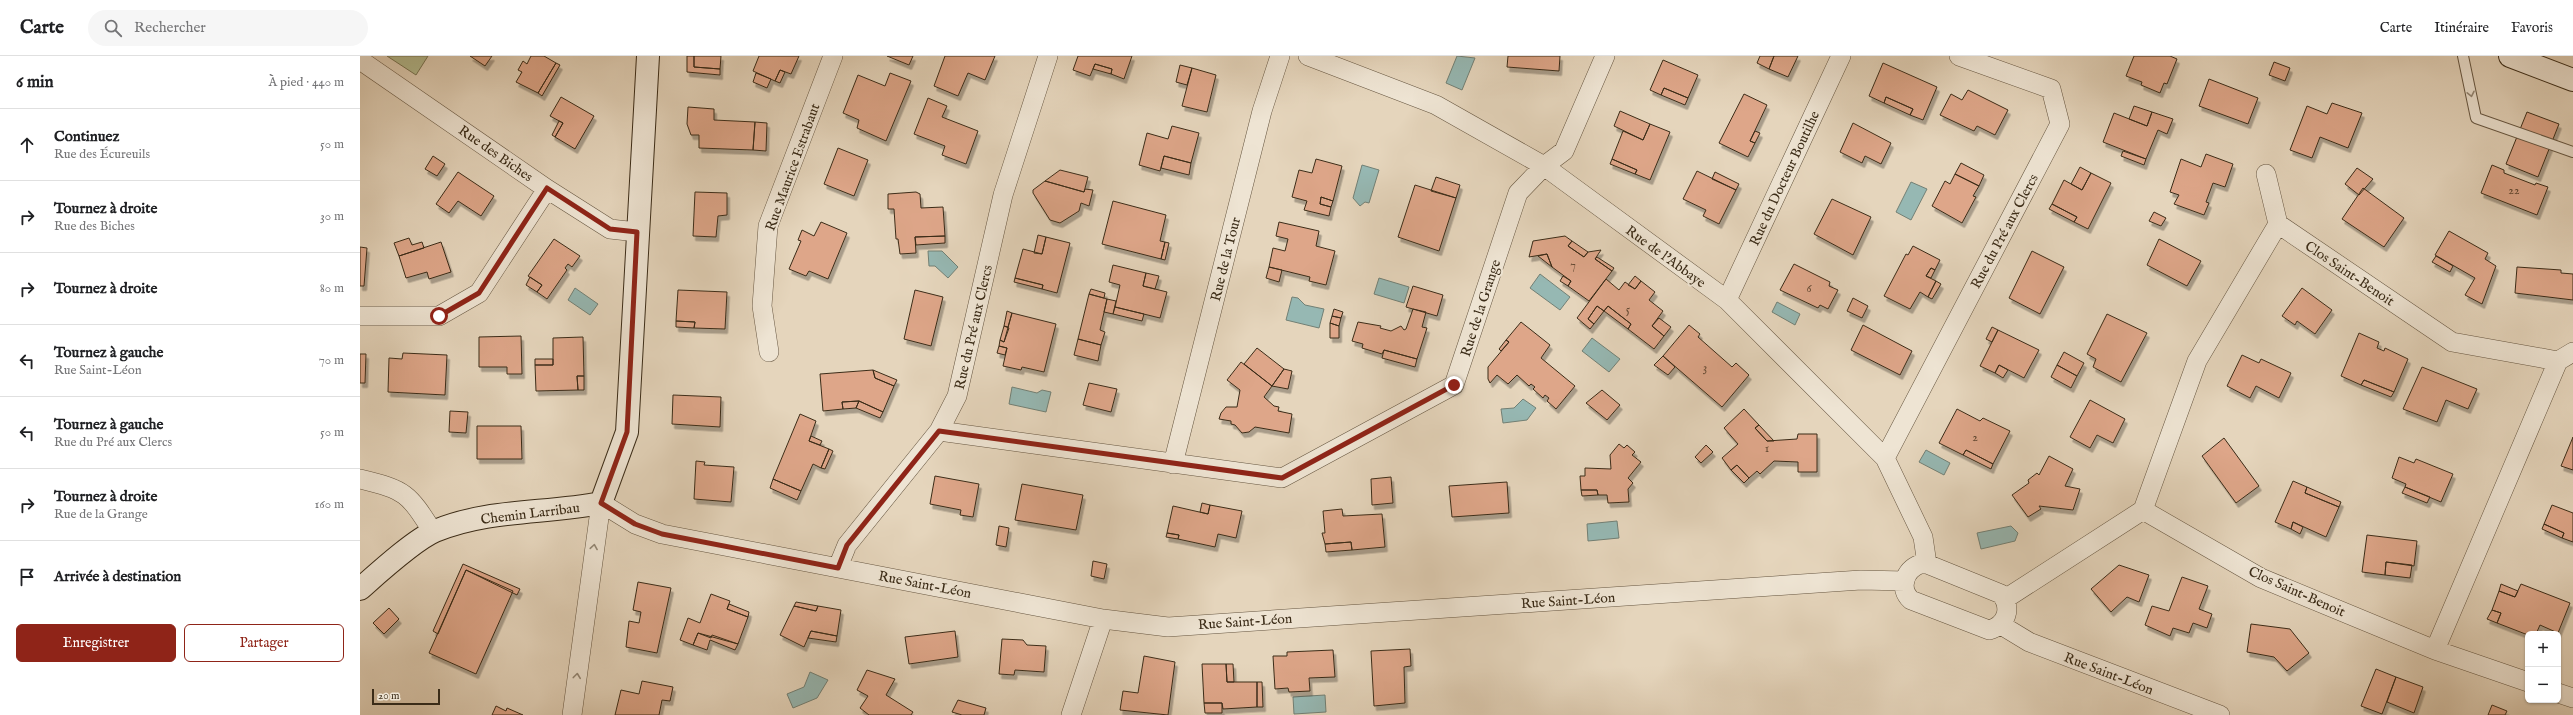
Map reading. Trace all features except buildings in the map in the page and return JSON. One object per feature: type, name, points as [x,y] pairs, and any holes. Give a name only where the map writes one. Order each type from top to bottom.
[{"type":"street","points":[[572,715],[601,503],[627,432],[648,56]]},
{"type":"street","name":"Rue Maurice Estrabaut","points":[[769,352],[762,306],[768,226],[833,56]]},
{"type":"street","name":"Rue du Pré aux Clercs","points":[[838,568],[847,545],[939,431],[957,396],[1003,195],[1048,56]]},
{"type":"street","name":"Rue de la Tour","points":[[1173,464],[1262,111],[1280,56]]},
{"type":"street","name":"Rue de l'Abbaye","points":[[1308,56],[1436,105],[1544,166],[1727,300],[1885,458],[1923,537],[1926,564]]},
{"type":"street","name":"Rue de la Grange","points":[[939,431],[1282,478],[1454,385],[1518,193],[1544,166],[1564,151],[1605,56]]},
{"type":"street","name":"Rue du Docteur Boutilhe","points":[[1727,300],[1841,56]]},
{"type":"street","name":"Rue du Pré aux Clercs","points":[[1885,458],[2060,124],[2051,89],[1959,56]]},
{"type":"street","points":[[2517,57],[2573,80]]},
{"type":"street","name":"Rue des Biches","points":[[360,60],[547,188],[610,229],[637,232]]},
{"type":"street","points":[[2005,599],[2143,510],[2197,361],[2278,224],[2266,174]]},
{"type":"street","points":[[360,316],[439,316],[479,293],[547,188]]},
{"type":"street","name":"Clos Saint-Benoit","points":[[2278,224],[2452,342],[2566,356],[2435,650]]},
{"type":"street","points":[[360,479],[393,487],[412,500],[433,532]]},
{"type":"street","name":"Chemin Larribau","points":[[360,589],[381,570],[433,532],[500,514],[563,510],[601,503]]},
{"type":"street","name":"Rue Saint-Léon","points":[[601,503],[635,524],[662,534],[1103,619],[1168,627],[1854,580],[1905,581]]},
{"type":"street","name":"Clos Saint-Benoit","points":[[2143,510],[2261,578],[2435,650],[2525,681]]},
{"type":"street","points":[[1926,564],[2001,594],[2005,599],[2007,613],[2001,625],[1989,630],[1911,600],[1905,591],[1905,581],[1914,567],[1926,564]]},
{"type":"street","points":[[1071,715],[1103,619]]},
{"type":"street","name":"Rue Saint-Léon","points":[[2001,625],[2030,642],[2220,715]]},
{"type":"street","points":[[2561,694],[2573,698]]},
{"type":"lane","points":[[2463,56],[2476,118],[2573,152]]},
{"type":"green space","points":[[387,56],[428,56],[416,75]]},
{"type":"water","points":[[1457,56],[1475,58],[1462,90],[1446,83]]},
{"type":"water","points":[[1362,165],[1379,170],[1369,203],[1365,202],[1360,206],[1353,198]]},
{"type":"water","points":[[1911,182],[1927,189],[1911,220],[1896,212]]},
{"type":"water","points":[[928,251],[942,251],[958,267],[948,278],[935,266],[929,266]]},
{"type":"water","points":[[1540,274],[1570,297],[1560,310],[1530,288]]},
{"type":"water","points":[[1379,278],[1409,287],[1404,303],[1374,294]]},
{"type":"water","points":[[575,288],[598,304],[590,315],[568,300]]},
{"type":"water","points":[[1292,297],[1298,298],[1305,305],[1324,309],[1319,328],[1286,320]]},
{"type":"water","points":[[1777,302],[1800,314],[1795,325],[1772,312]]},
{"type":"water","points":[[1592,338],[1620,359],[1609,372],[1582,351]]},
{"type":"water","points":[[1012,387],[1037,393],[1042,390],[1051,392],[1046,412],[1009,404]]},
{"type":"water","points":[[1523,399],[1536,408],[1527,420],[1503,423],[1501,409],[1514,408]]},
{"type":"water","points":[[1926,450],[1950,463],[1944,475],[1919,462]]},
{"type":"water","points":[[1617,521],[1619,538],[1588,541],[1587,524]]},
{"type":"water","points":[[2011,526],[2018,533],[2015,541],[1981,549],[1977,533]]},
{"type":"water","points":[[810,672],[828,680],[817,698],[793,708],[787,694],[804,687]]},
{"type":"water","points":[[1325,695],[1326,712],[1294,714],[1293,697]]},
{"type":"route","points":[[439,316],[479,293],[547,188],[610,229],[637,232],[627,432],[601,503],[635,524],[662,534],[838,568],[847,545],[939,431],[1282,478],[1454,385]]}]
